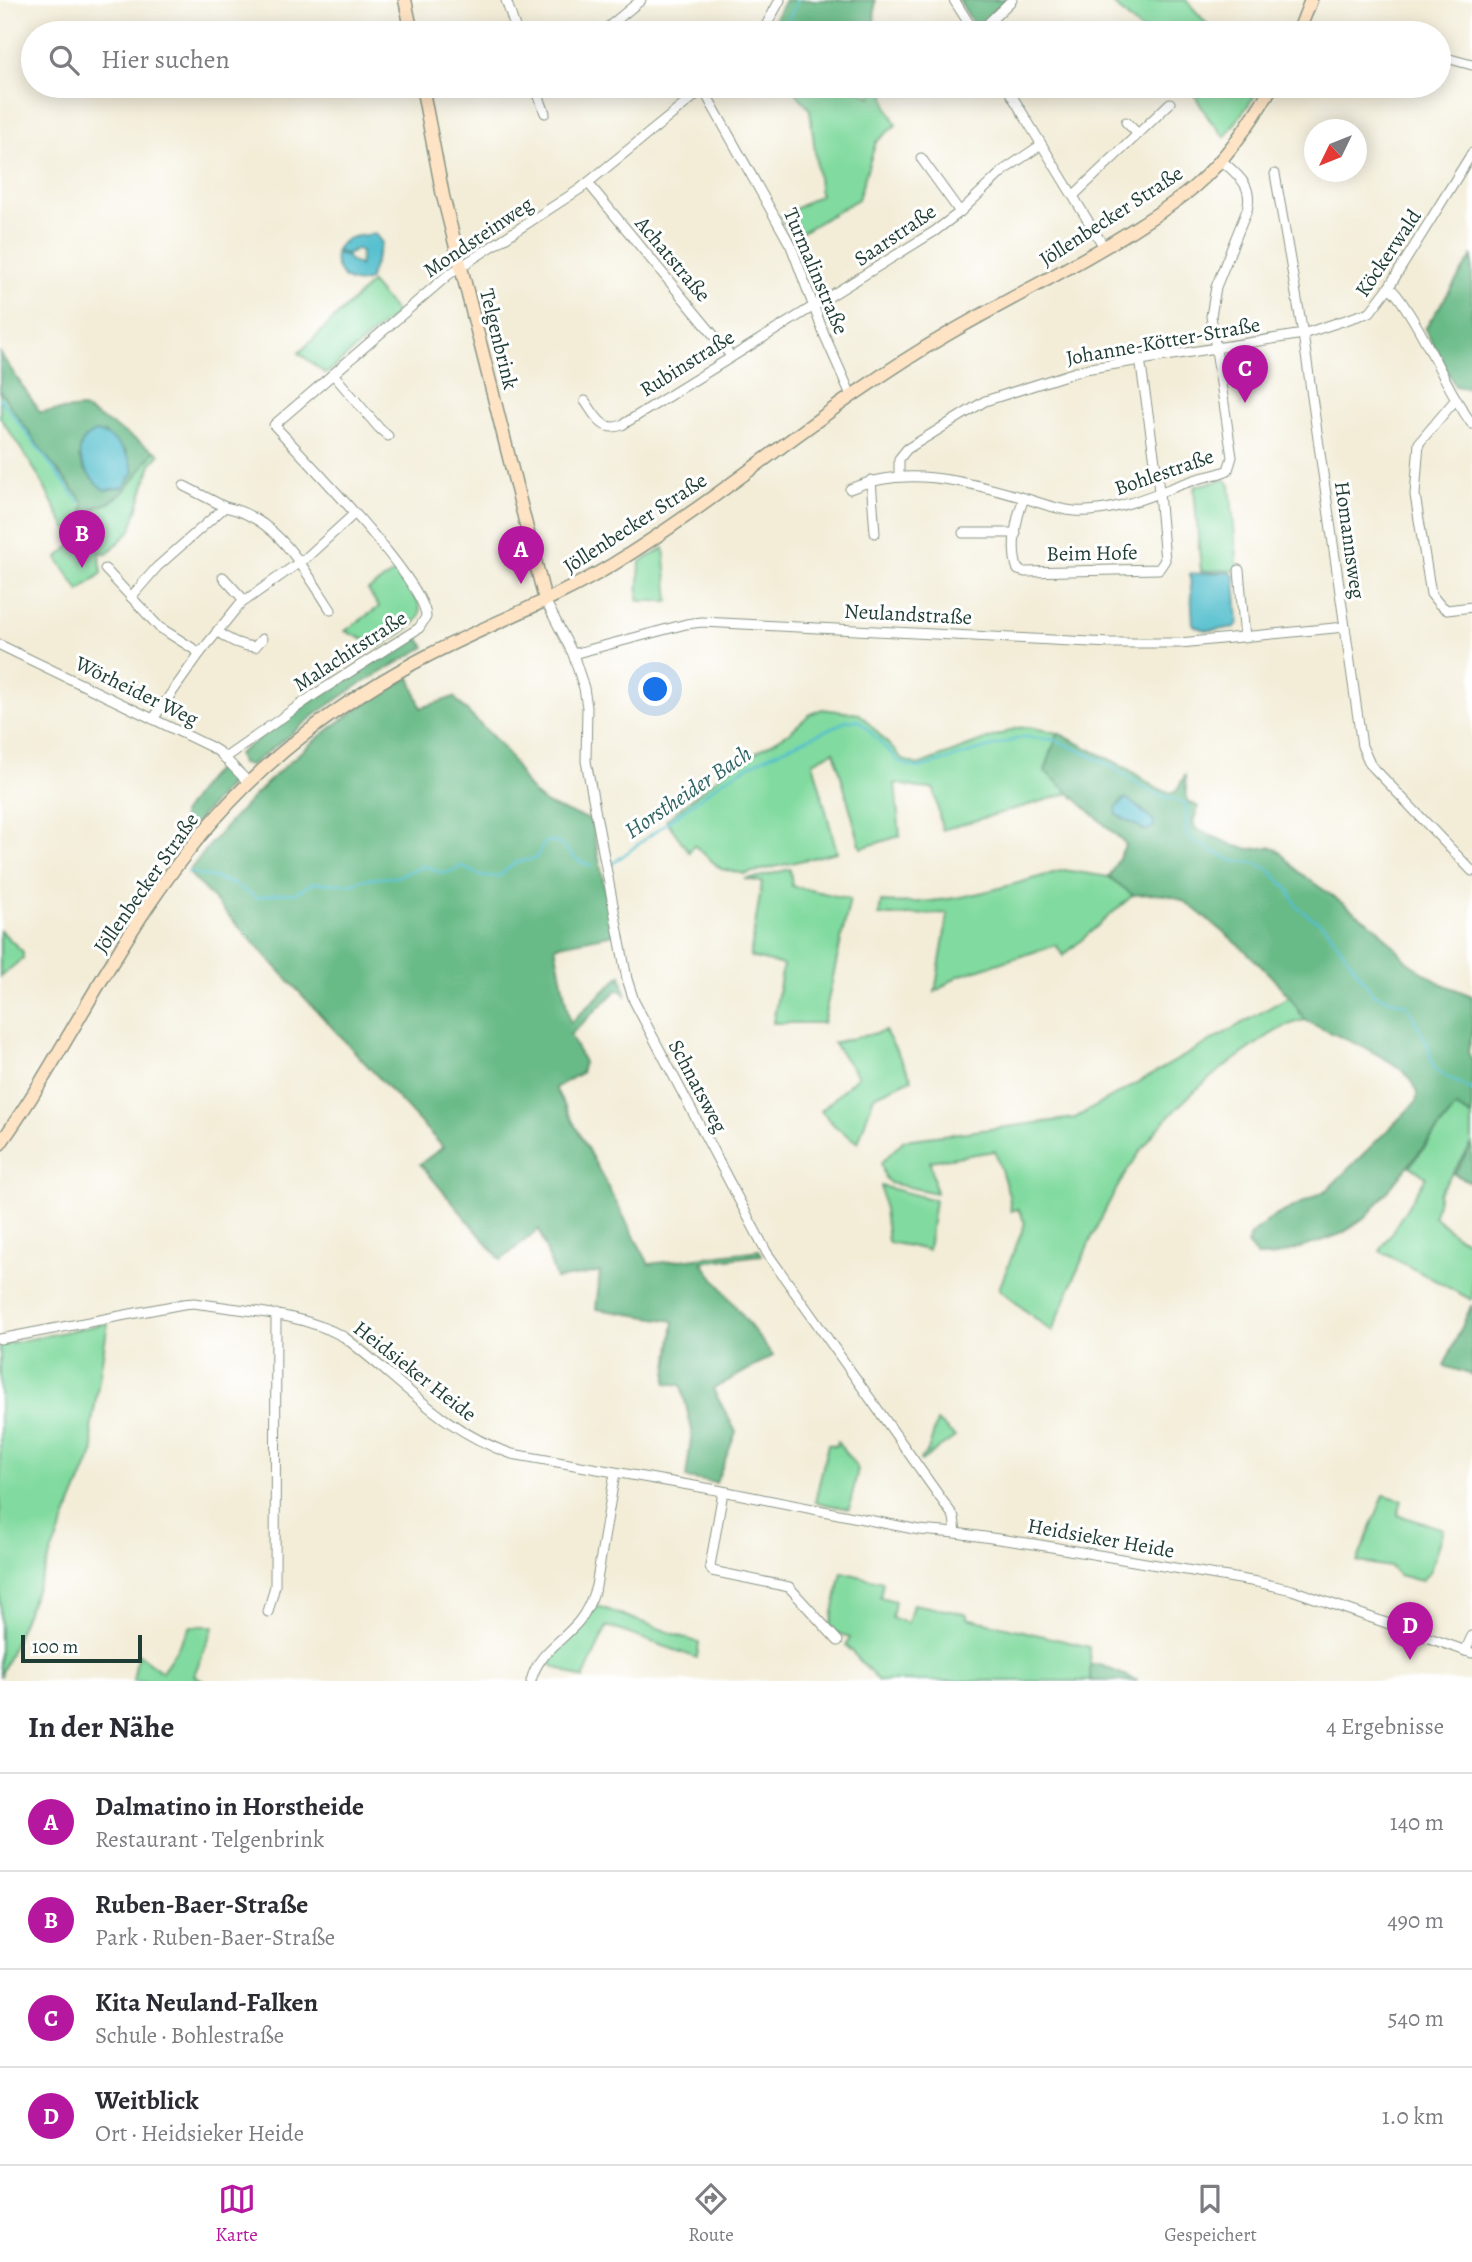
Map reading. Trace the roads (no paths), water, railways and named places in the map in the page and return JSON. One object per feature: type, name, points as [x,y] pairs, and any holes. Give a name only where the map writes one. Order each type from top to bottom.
[{"type":"main road","points":[[405,0],[409,21]]},
{"type":"main road","points":[[1303,21],[1311,0]]},
{"type":"main road","name":"Telgenbrink","points":[[424,98],[443,196],[544,600]]},
{"type":"main road","name":"Jöllenbecker Straße","points":[[0,1144],[56,1059],[147,907],[191,847],[249,783],[322,721],[378,683],[431,654],[608,567],[665,530],[851,395],[948,334],[1104,247],[1187,193],[1222,160],[1264,98]]},
{"type":"street","points":[[506,0],[513,21]]},
{"type":"street","points":[[616,21],[641,0]]},
{"type":"street","points":[[769,21],[780,0]]},
{"type":"street","points":[[954,0],[968,21]]},
{"type":"street","points":[[989,21],[1012,0]]},
{"type":"street","points":[[1451,59],[1472,65]]},
{"type":"street","points":[[540,98],[545,113]]},
{"type":"street","name":"Mondsteinweg","points":[[274,425],[448,275],[588,183],[692,98]]},
{"type":"street","name":"Turmalinstraße","points":[[711,98],[791,246],[851,395]]},
{"type":"street","points":[[1014,98],[1104,247]]},
{"type":"street","points":[[1074,195],[1170,103]]},
{"type":"street","points":[[1126,122],[1138,134]]},
{"type":"street","name":"Saarstraße","points":[[813,306],[935,231],[960,212],[1004,170],[1041,145]]},
{"type":"street","name":"Köckerwald","points":[[1303,334],[1370,312],[1472,153]]},
{"type":"street","name":"Saarstraße","points":[[921,158],[960,212]]},
{"type":"street","name":"Bohlestraße","points":[[850,489],[871,480],[899,475],[980,486],[1070,511],[1090,512],[1122,505],[1200,478],[1221,474],[1231,466],[1232,457],[1211,316],[1213,299],[1250,197],[1244,182],[1222,160]]},
{"type":"street","name":"Homannsweg","points":[[1275,174],[1303,334],[1365,756],[1472,871]]},
{"type":"street","name":"Achatstraße","points":[[588,183],[731,356]]},
{"type":"street","points":[[1389,286],[1418,328],[1472,424]]},
{"type":"street","name":"Rubinstraße","points":[[586,401],[600,423],[606,427],[617,427],[813,306]]},
{"type":"street","name":"Johanne-Kötter-Straße","points":[[899,475],[899,459],[902,453],[977,405],[995,397],[1085,369],[1303,334]]},
{"type":"street","name":"Beim Hofe","points":[[1024,498],[1019,510],[1016,533],[1015,562],[1018,570],[1158,569],[1165,560],[1140,359]]},
{"type":"street","points":[[333,374],[388,436]]},
{"type":"street","points":[[1456,399],[1419,443],[1415,495],[1431,594],[1447,610],[1472,607]]},
{"type":"street","name":"Malachitstraße","points":[[225,758],[314,695],[424,623],[425,607],[409,579],[274,425]]},
{"type":"street","points":[[871,480],[875,533]]},
{"type":"street","points":[[184,486],[225,507],[243,511],[271,530],[300,563],[331,610]]},
{"type":"street","points":[[131,597],[157,567],[225,507]]},
{"type":"street","points":[[153,719],[200,653],[244,600],[300,563],[354,514]]},
{"type":"street","points":[[963,533],[1016,533]]},
{"type":"street","points":[[105,569],[159,627],[200,653]]},
{"type":"street","points":[[1239,570],[1245,638]]},
{"type":"street","points":[[223,577],[244,600]]},
{"type":"street","name":"Schnatsweg","points":[[544,600],[580,671],[587,707],[586,761],[627,979],[634,1001],[767,1253],[954,1517],[956,1532]]},
{"type":"street","name":"Neulandstraße","points":[[573,654],[702,622],[1111,643],[1180,643],[1345,627]]},
{"type":"street","points":[[217,631],[230,640],[251,647],[258,645],[262,639]]},
{"type":"street","name":"Wörheider Weg","points":[[0,645],[211,747],[249,783]]},
{"type":"street","name":"Heidsieker Heide","points":[[0,1339],[119,1314],[183,1304],[194,1303],[275,1314],[312,1322],[344,1337],[432,1411],[480,1442],[524,1457],[919,1530],[956,1532],[1266,1584],[1294,1591],[1469,1652],[1472,1636]]},
{"type":"street","points":[[268,1612],[275,1586],[275,1314]]},
{"type":"street","points":[[531,1681],[538,1661],[577,1624],[591,1602],[615,1473]]},
{"type":"street","points":[[723,1492],[710,1566],[712,1571],[789,1587],[838,1641]]},
{"type":"water","points":[[375,234],[382,243],[369,280],[355,282],[344,277],[335,260],[336,253],[347,256],[360,266],[361,252],[357,249],[347,254],[336,251],[339,246],[347,239]]},
{"type":"water","points":[[96,432],[110,437],[129,459],[134,472],[124,487],[104,490],[86,469],[80,452],[81,445]]},
{"type":"water","points":[[1230,572],[1235,576],[1238,623],[1235,627],[1218,630],[1197,627],[1193,624],[1190,574]]},
{"type":"water","points":[[1126,798],[1154,821],[1154,826],[1147,831],[1117,815],[1116,808]]},
{"type":"waterway","points":[[789,21],[797,0]]},
{"type":"waterway","points":[[0,398],[79,502]]},
{"type":"waterway","name":"Horstheider Bach","points":[[612,864],[725,779],[766,757],[847,721],[859,720],[898,761],[919,768],[1024,737],[1056,740],[1106,763],[1151,792],[1186,804],[1186,835],[1190,840],[1233,861],[1256,863],[1268,869],[1288,889],[1298,908],[1327,928],[1373,994],[1407,1005],[1428,1045],[1433,1066],[1438,1072],[1472,1090]]},
{"type":"waterway","name":"Horstheider Bach","points":[[188,872],[216,878],[257,898],[296,893],[313,883],[351,884],[365,879],[396,877],[424,866],[441,873],[461,866],[484,877],[499,876],[515,863],[536,858],[545,842],[559,844],[579,861],[593,865]]},
{"type":"place","name":"Kita Neuland-Falken","points":[[1245,403]]},
{"type":"place","name":"Ruben-Baer-Straße","points":[[82,568]]},
{"type":"place","name":"Dalmatino in Horstheide","points":[[521,584]]},
{"type":"place","name":"Weitblick","points":[[1410,1660]]}]
